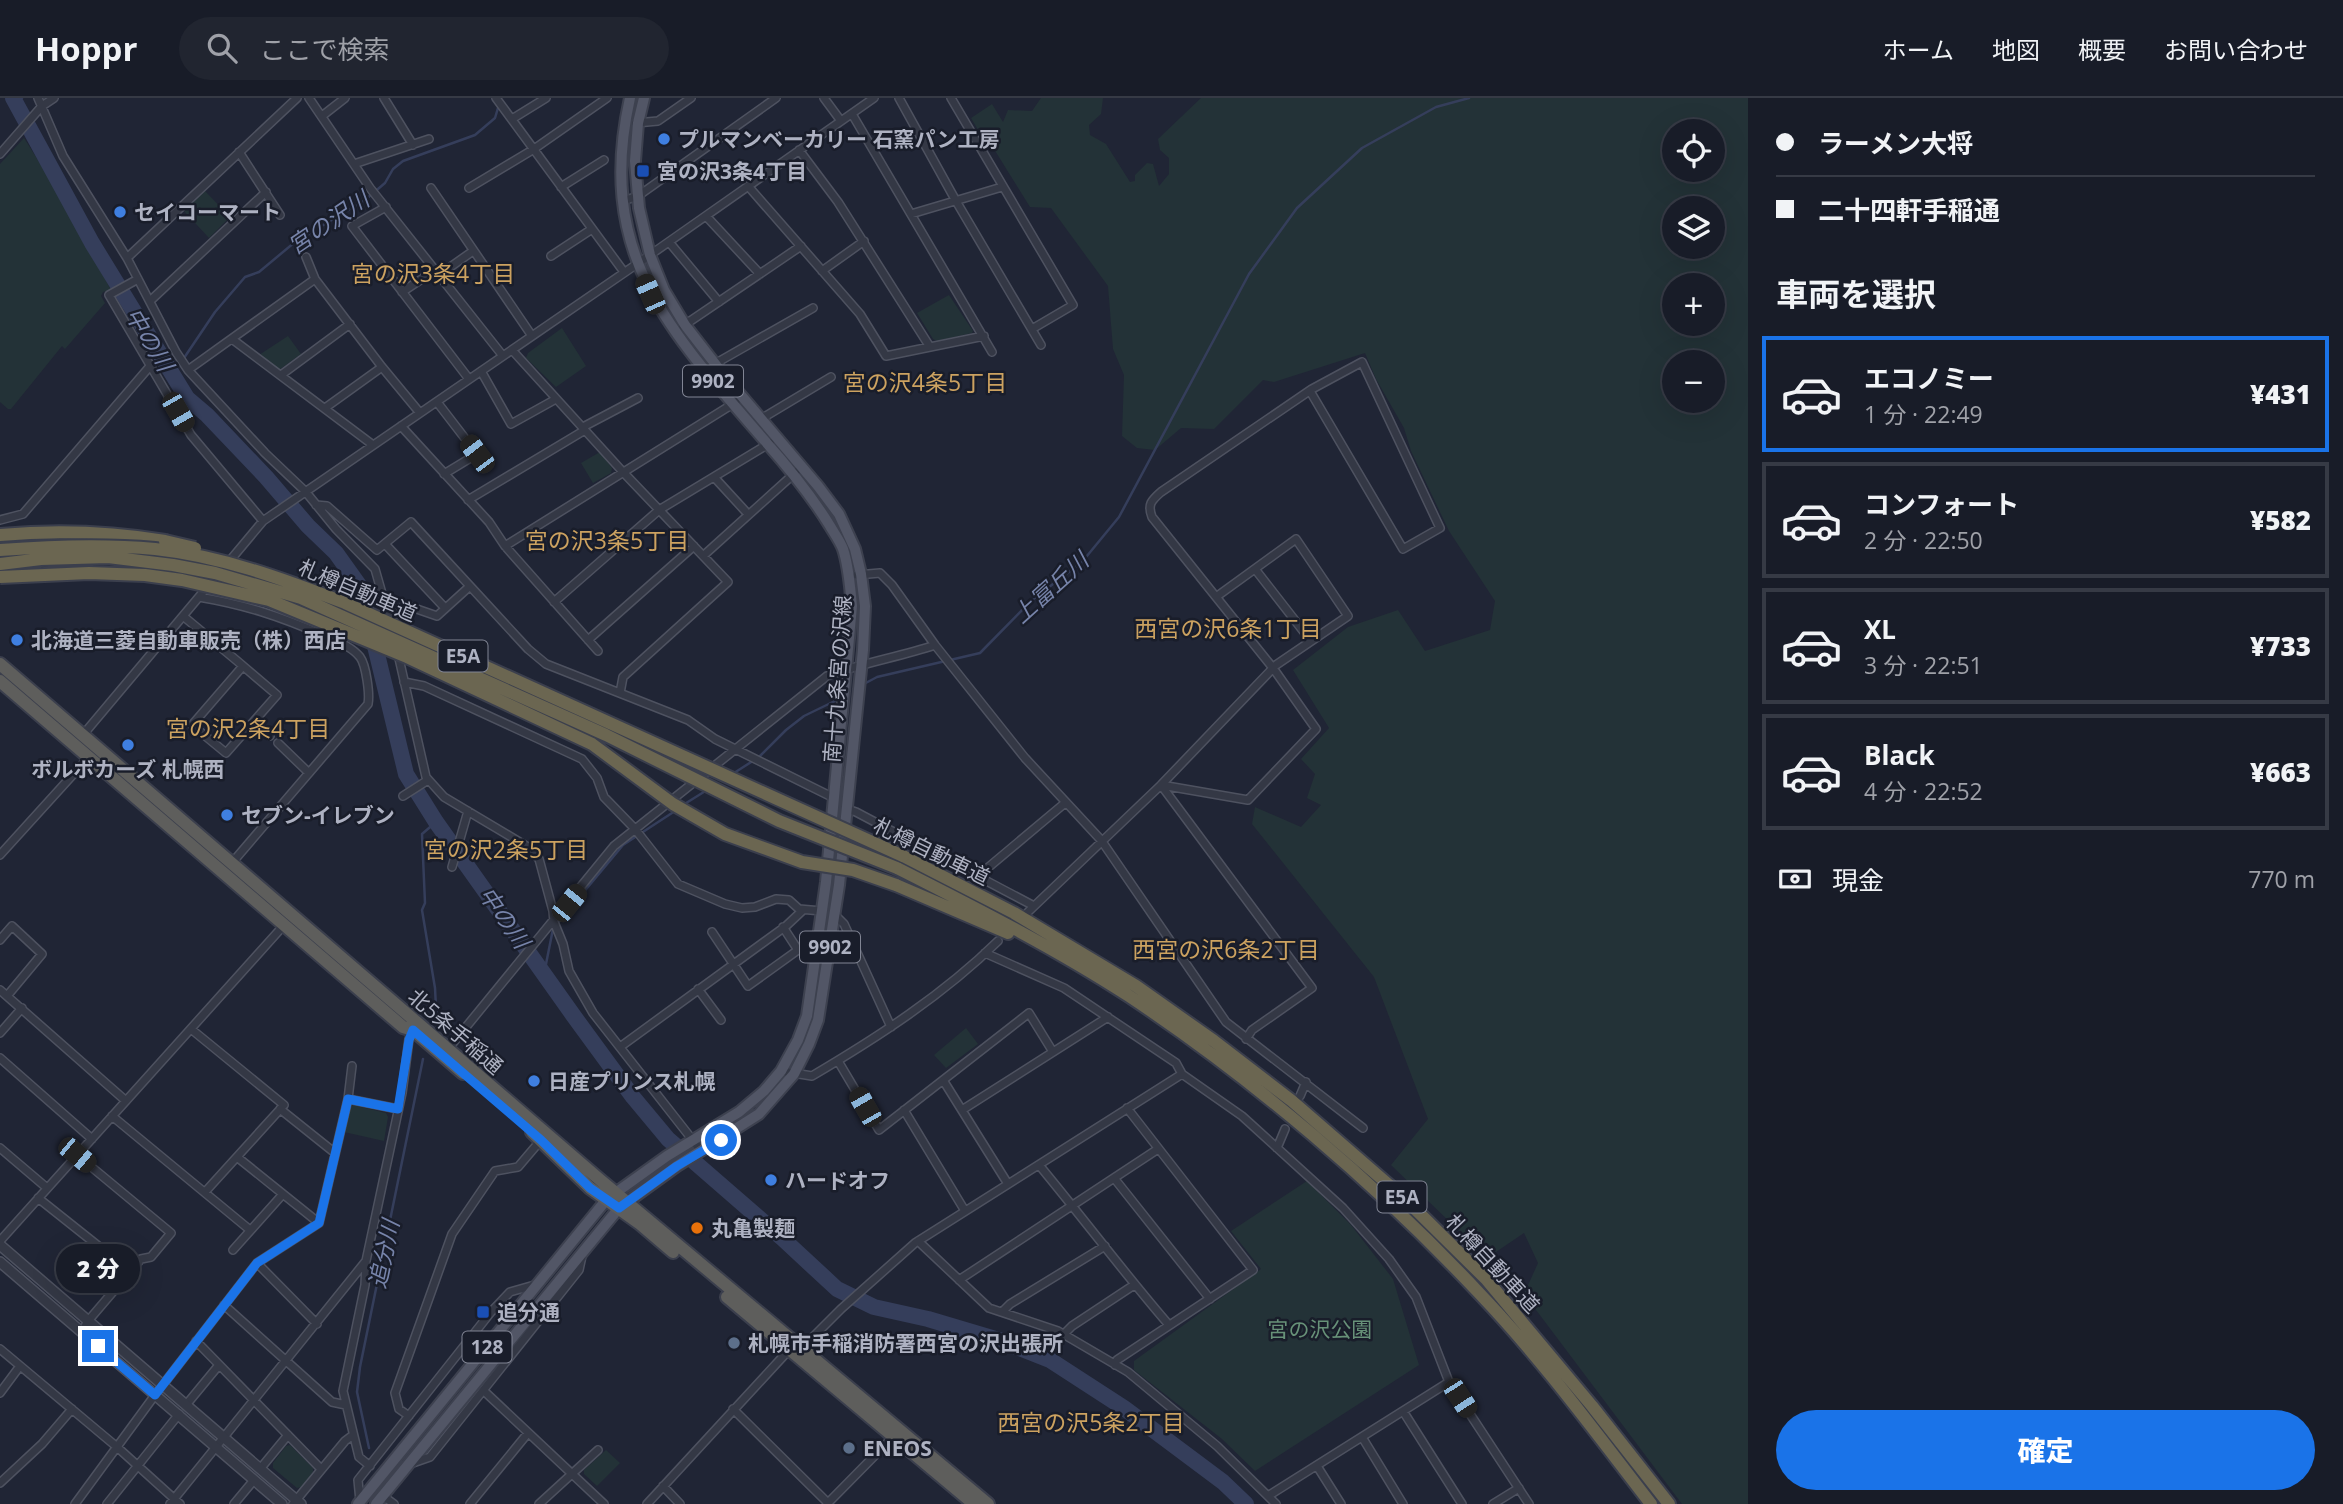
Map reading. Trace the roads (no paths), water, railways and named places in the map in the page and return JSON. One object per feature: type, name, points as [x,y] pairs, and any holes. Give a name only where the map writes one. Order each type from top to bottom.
[{"type":"highway","points":[[0,536],[56,532],[118,535],[165,541],[209,552],[273,575]]},
{"type":"highway","name":"札樽自動車道","points":[[0,550],[62,545],[158,549],[273,575],[345,603],[1014,913],[1136,986],[1214,1041],[1293,1101],[1405,1199],[1486,1279],[1669,1504]]},
{"type":"highway","name":"札樽自動車道","points":[[0,564],[41,559],[121,559],[215,573],[301,598],[606,735],[769,817],[900,862],[1129,997],[1209,1053],[1294,1121],[1396,1210],[1481,1295],[1584,1416],[1651,1504]]},
{"type":"highway","points":[[0,577],[89,573],[145,575],[183,580],[269,600],[407,657],[593,744],[673,804],[725,834],[802,862],[853,870],[896,885],[1073,962]]},
{"type":"highway","name":"北5条手稲通","points":[[0,664],[231,864],[288,921],[403,1027],[416,1027],[448,1049],[624,1205],[648,1231],[988,1504]]},
{"type":"highway","name":"北5条手稲通","points":[[0,681],[88,758],[288,921]]},
{"type":"highway","name":"北5条手稲通","points":[[416,1027],[590,1188],[612,1195]]},
{"type":"highway","name":"北5条手稲通","points":[[897,1433],[974,1504]]},
{"type":"main road","name":"南十九条宮の沢線","points":[[624,1205],[677,1166],[759,1114],[794,1074],[809,1044],[818,1020],[835,915],[865,606],[855,549],[839,514],[773,442],[733,404],[674,332],[650,294],[637,264],[624,212],[622,159],[630,98]]},
{"type":"main road","name":"南十九条宮の沢線","points":[[644,98],[638,123],[635,161],[638,196],[650,255],[664,290],[685,325],[761,419],[773,442]]},
{"type":"main road","name":"南十九条宮の沢線","points":[[612,1195],[667,1156],[739,1112],[764,1091],[781,1070],[798,1040],[807,1016],[822,911],[852,606],[842,546],[803,484],[798,470]]},
{"type":"main road","name":"128","points":[[359,1503],[612,1195]]},
{"type":"main road","name":"128","points":[[379,1500],[624,1205]]},
{"type":"street","points":[[39,101],[54,98]]},
{"type":"street","points":[[127,258],[297,98]]},
{"type":"street","points":[[310,98],[370,188],[503,356]]},
{"type":"street","points":[[322,116],[345,98]]},
{"type":"street","points":[[384,98],[413,145]]},
{"type":"street","points":[[496,98],[624,272]]},
{"type":"street","points":[[512,119],[545,98]]},
{"type":"street","points":[[469,188],[534,149],[607,98]]},
{"type":"street","points":[[625,122],[658,121],[691,98]]},
{"type":"street","points":[[623,201],[638,196],[776,98]]},
{"type":"street","points":[[824,98],[841,121]]},
{"type":"street","points":[[82,736],[263,521],[874,98]]},
{"type":"street","points":[[899,98],[1041,345]]},
{"type":"street","points":[[951,98],[1073,305],[1032,330]]},
{"type":"street","points":[[0,154],[35,117],[39,101]]},
{"type":"street","points":[[39,101],[63,156],[127,258],[135,281],[150,301],[176,352],[188,369],[375,569],[428,780],[444,797],[528,847],[539,859],[569,971],[593,1013],[702,1152]]},
{"type":"street","points":[[852,114],[992,352]]},
{"type":"street","points":[[355,164],[429,139]]},
{"type":"street","points":[[799,150],[864,241],[930,347]]},
{"type":"street","points":[[239,152],[280,215]]},
{"type":"street","points":[[561,187],[604,160]]},
{"type":"street","points":[[748,186],[860,314],[886,356],[984,336]]},
{"type":"street","points":[[911,214],[1002,187]]},
{"type":"street","points":[[432,188],[532,336]]},
{"type":"street","points":[[150,301],[266,192]]},
{"type":"street","points":[[384,204],[352,226],[469,379]]},
{"type":"street","points":[[706,216],[760,274]]},
{"type":"street","points":[[551,256],[592,229]]},
{"type":"street","points":[[822,271],[864,241]]},
{"type":"street","points":[[669,242],[719,302]]},
{"type":"street","points":[[674,332],[801,246]]},
{"type":"street","points":[[402,292],[473,251]]},
{"type":"street","points":[[306,257],[316,279],[420,413]]},
{"type":"street","points":[[188,369],[316,279]]},
{"type":"street","points":[[135,281],[109,295],[191,435],[263,521]]},
{"type":"street","points":[[704,370],[813,308]]},
{"type":"street","points":[[281,375],[349,324]]},
{"type":"street","points":[[233,339],[373,445]]},
{"type":"street","points":[[512,350],[728,582],[623,677],[620,693]]},
{"type":"street","points":[[1161,785],[1248,800],[1315,729],[1273,668],[1152,517],[1149,509],[1151,501],[1310,391],[1362,362],[1440,528],[1404,549],[1310,391]]},
{"type":"street","points":[[0,520],[23,514],[151,365]]},
{"type":"street","points":[[325,408],[382,367]]},
{"type":"street","points":[[481,371],[511,424],[556,399]]},
{"type":"street","points":[[761,419],[831,377]]},
{"type":"street","points":[[505,546],[743,397]]},
{"type":"street","points":[[468,500],[638,398]]},
{"type":"street","points":[[438,402],[477,454],[444,474]]},
{"type":"street","points":[[401,426],[489,522],[505,546],[598,651]]},
{"type":"street","points":[[554,602],[659,510],[773,442]]},
{"type":"street","points":[[702,555],[798,470]]},
{"type":"street","points":[[714,477],[747,513]]},
{"type":"street","points":[[315,505],[327,506],[377,550],[411,522],[528,649],[547,664],[688,720],[715,739],[832,797]]},
{"type":"street","points":[[847,809],[978,876],[1031,909],[1161,785],[1273,668],[1348,616],[1296,539],[1216,597]]},
{"type":"street","points":[[385,544],[445,608]]},
{"type":"street","points":[[588,640],[694,547]]},
{"type":"street","points":[[1255,569],[1311,641]]},
{"type":"street","points":[[849,576],[880,573],[892,585],[935,645],[1025,758],[1101,840],[1226,1022],[1363,1128]]},
{"type":"street","points":[[387,609],[411,607],[437,616],[470,587]]},
{"type":"street","points":[[199,597],[245,605],[282,617],[345,645],[361,658],[370,695],[368,704],[231,864]]},
{"type":"street","points":[[183,616],[243,666],[277,695],[226,753],[192,725],[243,666]]},
{"type":"street","points":[[448,1049],[614,846],[827,676],[935,645]]},
{"type":"street","points":[[404,682],[424,686],[582,759],[597,778],[604,797],[647,844],[678,884],[725,904],[742,908],[755,908],[776,899],[789,900],[799,909],[822,911]]},
{"type":"street","points":[[253,723],[270,736]]},
{"type":"street","points":[[278,743],[309,773]]},
{"type":"street","points":[[0,855],[88,758]]},
{"type":"street","points":[[402,796],[428,780]]},
{"type":"street","points":[[1161,785],[1312,988],[1252,1030],[1246,1039]]},
{"type":"street","points":[[978,876],[1065,803]]},
{"type":"street","points":[[452,867],[468,811]]},
{"type":"street","points":[[620,1047],[783,928],[803,909]]},
{"type":"street","points":[[835,915],[844,924],[891,1027]]},
{"type":"street","points":[[288,921],[0,1243],[297,1503],[321,1469],[345,1441],[354,1435]]},
{"type":"street","points":[[0,940],[12,926],[42,954],[7,996]]},
{"type":"street","points":[[712,932],[748,986],[798,950],[783,928]]},
{"type":"street","points":[[781,1070],[812,1076],[838,1061],[915,1011],[998,941]]},
{"type":"street","points":[[985,953],[1063,988],[1176,1063],[1182,1073],[1242,1116],[1343,1208],[1389,1259],[1416,1297],[1449,1382],[1530,1504]]},
{"type":"street","points":[[698,989],[721,1020]]},
{"type":"street","points":[[0,990],[126,1101]]},
{"type":"street","points":[[0,1033],[22,1008]]},
{"type":"street","points":[[838,1061],[878,1129],[1029,1013],[1053,1052]]},
{"type":"street","points":[[962,1110],[1108,1017]]},
{"type":"street","points":[[369,1466],[359,1457],[343,1391],[409,1040],[416,1027]]},
{"type":"street","points":[[191,1029],[284,1105],[205,1192]]},
{"type":"street","points":[[0,1058],[92,1139]]},
{"type":"street","points":[[75,1504],[162,1385],[257,1263],[319,1223],[348,1099],[352,1066]]},
{"type":"street","points":[[647,1504],[733,1409],[795,1349],[918,1241],[1182,1073]]},
{"type":"street","points":[[943,1080],[1008,1184]]},
{"type":"street","points":[[1300,1096],[1306,1082]]},
{"type":"street","points":[[348,1099],[398,1109]]},
{"type":"street","points":[[1115,1364],[1117,1360],[1253,1270],[1127,1108]]},
{"type":"street","points":[[280,1109],[335,1153]]},
{"type":"street","points":[[904,1110],[965,1211]]},
{"type":"street","points":[[112,1116],[250,1230]]},
{"type":"street","points":[[1277,1148],[1285,1129]]},
{"type":"street","points":[[409,1416],[399,1409],[395,1393],[452,1234],[495,1171],[518,1167],[541,1140]]},
{"type":"street","points":[[0,1148],[47,1188]]},
{"type":"street","points":[[959,1280],[1158,1149]]},
{"type":"street","points":[[77,1155],[171,1233],[151,1256],[141,1259],[88,1321],[82,1332]]},
{"type":"street","points":[[237,1157],[319,1223]]},
{"type":"street","points":[[1039,1165],[1134,1285],[1170,1325]]},
{"type":"street","points":[[1114,1178],[1210,1299]]},
{"type":"street","points":[[233,1250],[283,1194]]},
{"type":"street","points":[[38,1198],[131,1272]]},
{"type":"street","points":[[918,1241],[989,1308],[1064,1334],[1128,1372],[1217,1446],[1276,1504]]},
{"type":"street","points":[[1002,1312],[1010,1304],[1105,1246]]},
{"type":"street","points":[[410,1464],[430,1457],[579,1270],[582,1255]]},
{"type":"street","points":[[0,1349],[138,1465],[174,1502],[223,1437],[255,1402],[366,1261]]},
{"type":"street","points":[[0,1262],[282,1504]]},
{"type":"street","points":[[257,1263],[317,1324]]},
{"type":"street","points":[[359,1503],[358,1480],[510,1292],[539,1283]]},
{"type":"street","points":[[1064,1334],[1134,1285]]},
{"type":"street","points":[[224,1305],[332,1402],[346,1405]]},
{"type":"street","points":[[196,1341],[321,1469]]},
{"type":"street","points":[[186,1405],[219,1365]]},
{"type":"street","points":[[0,1393],[20,1366]]},
{"type":"street","points":[[1268,1496],[1449,1382]]},
{"type":"street","points":[[484,1391],[604,1504]]},
{"type":"street","points":[[0,1483],[42,1444],[72,1409]]},
{"type":"street","points":[[733,1409],[827,1503],[897,1433]]},
{"type":"street","points":[[1403,1411],[1462,1504]]},
{"type":"street","points":[[107,1504],[179,1415]]},
{"type":"street","points":[[470,1504],[528,1433]]},
{"type":"street","points":[[260,1469],[288,1435]]},
{"type":"street","points":[[1362,1437],[1403,1504]]},
{"type":"street","points":[[539,1504],[598,1450]]},
{"type":"street","points":[[1317,1466],[1341,1504]]},
{"type":"street","points":[[234,1504],[254,1480]]},
{"type":"street","points":[[663,1486],[680,1504]]},
{"type":"street","points":[[1493,1504],[1519,1488]]},
{"type":"street","points":[[379,1500],[394,1504]]},
{"type":"waterway","name":"中の川","points":[[13,98],[92,243],[187,398],[207,415],[336,553],[361,588],[406,774],[436,822],[573,1015],[633,1097],[668,1139],[837,1289],[874,1307],[928,1319],[1002,1341],[1050,1360],[1124,1408],[1223,1482],[1246,1504]]},
{"type":"waterway","name":"中の川","points":[[16,102],[22,98]]},
{"type":"waterway","name":"宮の沢川","points":[[184,358],[215,312],[245,277],[259,272],[295,242],[365,200],[385,183],[393,169],[403,161],[475,135],[495,118],[501,98]]},
{"type":"waterway","name":"上富丘川","points":[[862,685],[877,677],[980,653],[1032,600],[1082,562],[1119,517],[1249,274],[1297,208],[1362,148],[1436,107],[1469,98]]},
{"type":"waterway","name":"宮の沢川","points":[[170,374],[179,363]]},
{"type":"waterway","name":"上富丘川","points":[[734,773],[759,757],[804,716],[839,699]]},
{"type":"waterway","name":"上富丘川","points":[[683,805],[707,790]]},
{"type":"waterway","name":"上富丘川","points":[[557,924],[623,845],[675,811]]},
{"type":"waterway","name":"追分川","points":[[436,822],[422,834],[425,903],[422,910],[435,988],[437,1027]]},
{"type":"waterway","name":"上富丘川","points":[[544,974],[553,929]]},
{"type":"waterway","name":"追分川","points":[[369,1448],[357,1392],[360,1367],[423,1059]]},
{"type":"place","name":"プルマンベーカリー 石窯パン工房","points":[[664,139]]},
{"type":"place","name":"宮の沢3条4丁目","points":[[643,171]]},
{"type":"place","name":"セイコーマート","points":[[120,212]]},
{"type":"place","name":"北海道三菱自動車販売（株）西店","points":[[17,640]]},
{"type":"place","name":"ボルボカーズ 札幌西","points":[[128,745]]},
{"type":"place","name":"セブン-イレブン","points":[[227,815]]},
{"type":"place","name":"日産プリンス札幌","points":[[534,1081]]},
{"type":"place","name":"ハードオフ","points":[[771,1180]]},
{"type":"place","name":"丸亀製麺","points":[[697,1228]]},
{"type":"place","name":"追分通","points":[[483,1312]]},
{"type":"place","name":"札幌市手稲消防署西宮の沢出張所","points":[[734,1343]]},
{"type":"place","name":"ENEOS","points":[[849,1448]]},
{"type":"district","name":"宮の沢3条4丁目","points":[[433,273]]},
{"type":"district","name":"宮の沢4条5丁目","points":[[925,382]]},
{"type":"district","name":"宮の沢3条5丁目","points":[[607,540]]},
{"type":"district","name":"西宮の沢6条1丁目","points":[[1228,628]]},
{"type":"district","name":"宮の沢2条4丁目","points":[[248,728]]},
{"type":"district","name":"宮の沢2条5丁目","points":[[506,849]]},
{"type":"district","name":"西宮の沢6条2丁目","points":[[1226,949]]},
{"type":"district","name":"西宮の沢5条2丁目","points":[[1091,1422]]},
{"type":"park label","name":"宮の沢公園","points":[[1320,1329]]}]
